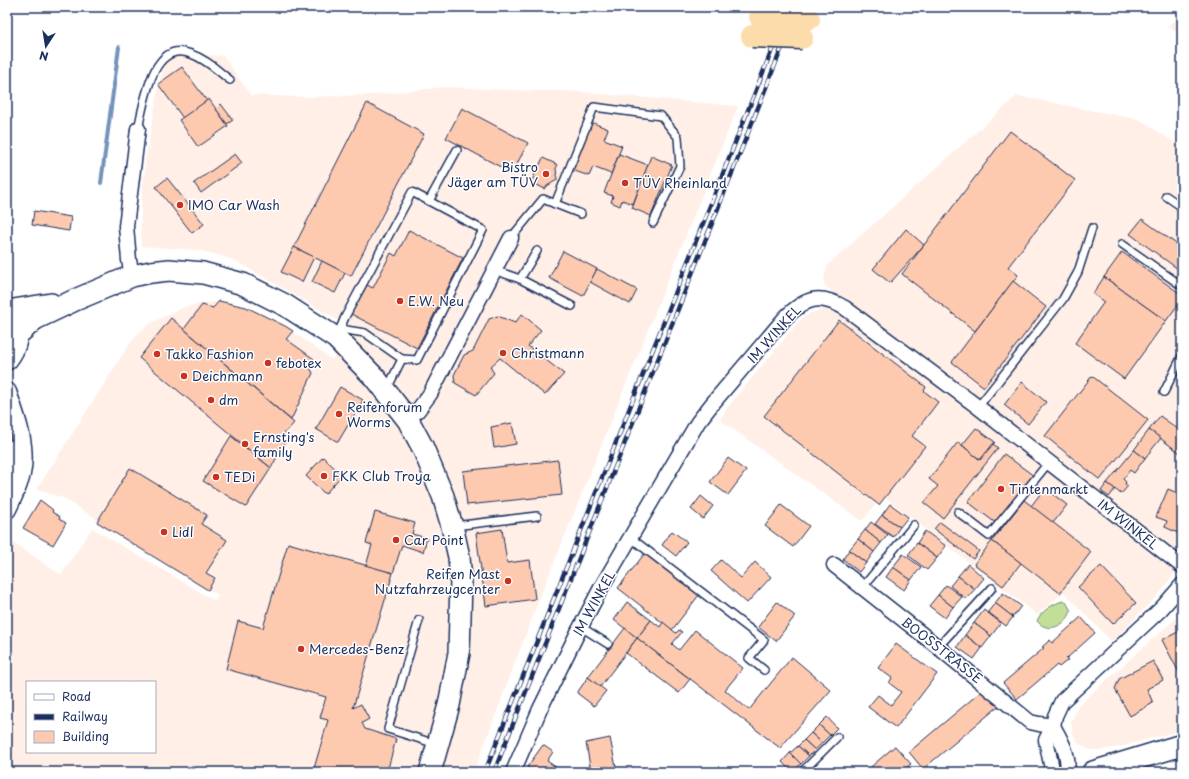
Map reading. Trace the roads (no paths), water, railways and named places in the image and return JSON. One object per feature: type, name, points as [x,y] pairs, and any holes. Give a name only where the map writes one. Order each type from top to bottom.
[{"type":"highway","points":[[756,26],[805,28]]},
{"type":"main road","points":[[17,335],[35,319],[132,276],[151,272],[176,270],[203,273],[243,284],[285,304],[338,333],[408,420],[423,448],[443,496],[452,526],[459,558],[461,581],[459,653],[455,681],[430,772]]},
{"type":"main road","points":[[7,311],[30,309],[75,300]]},
{"type":"main road","points":[[7,311],[16,326],[17,335],[14,347],[7,359]]},
{"type":"main road","points":[[1093,772],[1133,763],[1182,745]]},
{"type":"street","points":[[132,276],[128,254],[126,226],[138,129]]},
{"type":"street","points":[[408,420],[430,394],[511,238]]},
{"type":"street","name":"IM WINKEL","points":[[513,772],[540,709],[602,586],[698,422],[785,318],[803,302],[819,299],[845,308],[978,407],[1182,566]]},
{"type":"street","points":[[7,392],[22,444],[22,459],[21,474],[7,509]]},
{"type":"street","points":[[7,449],[10,474],[7,490]]},
{"type":"street","name":"BOOSSTRASSE","points":[[834,566],[938,647],[1030,722],[1053,726]]},
{"type":"street","points":[[1056,772],[1052,769],[1046,740],[1062,701],[1161,609],[1182,585]]},
{"type":"street","points":[[1053,726],[1062,740],[1068,764],[1067,772]]},
{"type":"lane","points":[[138,129],[153,75],[158,64],[170,53],[190,53],[204,61],[230,80]]},
{"type":"lane","points":[[555,204],[594,107],[661,116],[678,137],[680,166],[653,224]]},
{"type":"lane","points":[[429,201],[457,150]]},
{"type":"lane","points":[[412,192],[429,201],[483,230],[417,360],[402,359],[365,333],[338,333],[344,317],[412,192]]},
{"type":"lane","points":[[1166,196],[1182,207]]},
{"type":"lane","points":[[511,238],[544,199],[581,214]]},
{"type":"lane","points":[[978,407],[1062,299],[1078,272],[1092,228]]},
{"type":"lane","points":[[1122,244],[1182,286]]},
{"type":"lane","points":[[520,279],[536,251]]},
{"type":"lane","points":[[494,270],[520,279],[572,306]]},
{"type":"lane","points":[[1164,392],[1182,356]]},
{"type":"lane","points":[[386,391],[402,359]]},
{"type":"lane","points":[[958,512],[989,536],[1048,462]]},
{"type":"lane","points":[[452,526],[537,516]]},
{"type":"lane","points":[[862,588],[914,526]]},
{"type":"lane","points":[[631,538],[764,640],[749,658],[764,670]]},
{"type":"lane","points":[[938,647],[992,588]]},
{"type":"lane","points":[[419,620],[388,729],[438,745]]},
{"type":"lane","points":[[581,627],[608,644]]},
{"type":"lane","points":[[802,772],[836,737]]},
{"type":"waterway","points":[[101,183],[119,47]]},
{"type":"railway","points":[[485,772],[789,7]]},
{"type":"railway","points":[[494,772],[798,7]]},
{"type":"place","name":"Bistro Jäger am TÜV","points":[[546,174]]},
{"type":"place","name":"TÜV Rheinland","points":[[625,183]]},
{"type":"place","name":"IMO Car Wash","points":[[180,205]]},
{"type":"place","name":"E.W. Neu","points":[[400,301]]},
{"type":"place","name":"Christmann","points":[[503,353]]},
{"type":"place","name":"Takko Fashion","points":[[157,354]]},
{"type":"place","name":"febotex","points":[[268,363]]},
{"type":"place","name":"Deichmann","points":[[184,376]]},
{"type":"place","name":"dm","points":[[211,400]]},
{"type":"place","name":"Reifenforum Worms","points":[[339,414]]},
{"type":"place","name":"Ernsting's family","points":[[245,444]]},
{"type":"place","name":"FKK Club Troya","points":[[324,476]]},
{"type":"place","name":"TEDi","points":[[216,477]]},
{"type":"place","name":"Tintenmarkt","points":[[1001,489]]},
{"type":"place","name":"Lidl","points":[[164,532]]},
{"type":"place","name":"Car Point","points":[[396,540]]},
{"type":"place","name":"Reifen Mast Nutzfahrzeugcenter","points":[[508,581]]},
{"type":"place","name":"Mercedes-Benz","points":[[301,649]]}]
